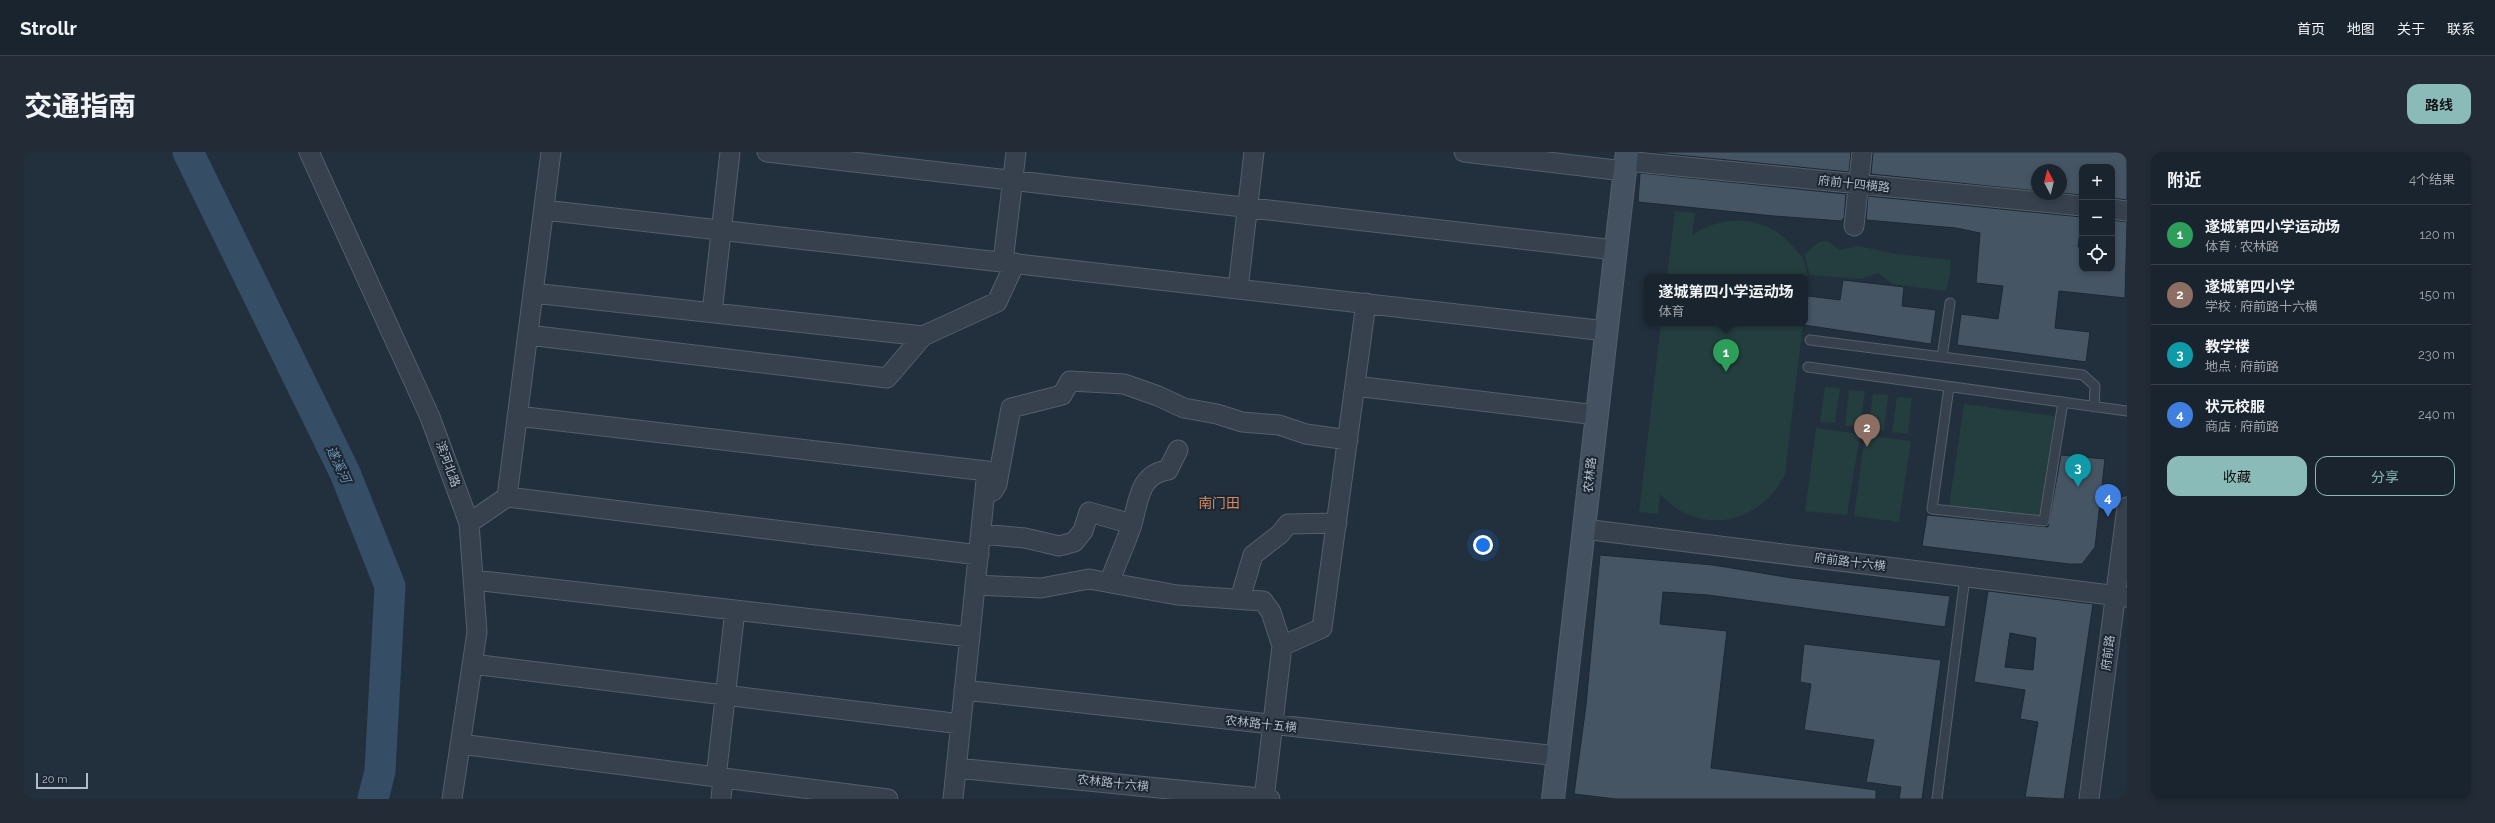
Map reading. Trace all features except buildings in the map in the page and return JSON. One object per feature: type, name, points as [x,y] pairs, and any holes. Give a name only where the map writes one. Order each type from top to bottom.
[{"type":"street","name":"滨河北路","points":[[309,152],[430,417],[470,523],[477,632],[452,799]]},
{"type":"street","points":[[507,496],[551,152]]},
{"type":"street","points":[[712,313],[730,152]]},
{"type":"street","points":[[767,152],[1615,250]]},
{"type":"street","points":[[528,335],[887,378],[923,336],[997,302],[1009,263],[1013,180],[1016,152]]},
{"type":"street","points":[[1238,289],[1254,152]]},
{"type":"street","name":"府前十四横路","points":[[1464,152],[1626,161],[2079,206]]},
{"type":"street","points":[[1854,226],[1862,152]]},
{"type":"street","name":"农林路","points":[[1553,799],[1626,161]]},
{"type":"street","points":[[2115,209],[2127,211]]},
{"type":"street","points":[[544,210],[1606,331]]},
{"type":"street","points":[[533,293],[923,336]]},
{"type":"street","points":[[1282,646],[1322,628],[1366,303]]},
{"type":"street","points":[[984,504],[997,484],[1011,408],[1062,395],[1070,382],[1124,384],[1158,396],[1184,408],[1217,414],[1242,422],[1279,426],[1306,434],[1348,440]]},
{"type":"street","points":[[1355,386],[1597,415]]},
{"type":"street","points":[[518,416],[987,471],[953,799]]},
{"type":"street","points":[[1110,582],[1115,566],[1124,551],[1144,482],[1156,472],[1168,470],[1178,450]]},
{"type":"street","points":[[470,523],[507,496],[979,555]]},
{"type":"street","name":"府前路","points":[[2089,799],[2121,597],[2127,507]]},
{"type":"street","points":[[981,534],[1025,538],[1059,546],[1074,542],[1083,531],[1089,512],[1132,524]]},
{"type":"street","points":[[1240,599],[1253,554],[1280,534],[1288,524],[1337,523]]},
{"type":"street","name":"府前路十六横","points":[[1584,529],[2121,597]]},
{"type":"street","points":[[975,585],[1041,588],[1090,579],[1177,595],[1263,601],[1271,612],[1282,646],[1266,799]]},
{"type":"street","points":[[474,580],[970,637]]},
{"type":"street","points":[[721,799],[719,778],[724,695],[735,610]]},
{"type":"street","points":[[472,664],[961,724]]},
{"type":"street","name":"农林路十五横","points":[[964,690],[1558,756]]},
{"type":"street","points":[[460,744],[888,799]]},
{"type":"street","name":"农林路十六横","points":[[956,768],[1266,799]]},
{"type":"lane","points":[[1942,357],[1950,303]]},
{"type":"lane","points":[[1810,340],[2083,375],[2096,386],[2094,407]]},
{"type":"lane","points":[[1808,368],[2127,411]]},
{"type":"lane","points":[[1949,387],[1932,509],[2044,521],[2063,402]]},
{"type":"lane","points":[[1937,799],[1965,577]]},
{"type":"green space","points":[[1675,211],[1695,213],[1692,235],[1718,223],[1746,221],[1759,223],[1783,236],[1799,253],[1806,266],[1807,274],[1667,274]]},
{"type":"green space","points":[[1828,241],[1839,250],[1858,246],[1897,254],[1951,260],[1950,276],[1945,291],[1892,284],[1878,273],[1861,279],[1810,275],[1804,255],[1819,242]]},
{"type":"green space","points":[[1661,326],[1803,326],[1785,474],[1777,488],[1766,500],[1753,510],[1739,516],[1723,520],[1708,520],[1692,516],[1676,508],[1660,494],[1658,514],[1639,512]]},
{"type":"green space","points":[[1825,387],[1840,388],[1835,423],[1820,422]]},
{"type":"green space","points":[[1849,390],[1865,391],[1860,427],[1845,426]]},
{"type":"green space","points":[[1873,394],[1888,395],[1884,431],[1868,429]]},
{"type":"green space","points":[[1897,397],[1912,398],[1908,434],[1892,432]]},
{"type":"green space","points":[[1964,404],[2055,416],[2041,516],[1949,506]]},
{"type":"green space","points":[[1816,428],[1860,434],[1847,515],[1805,511]]},
{"type":"green space","points":[[1865,435],[1911,441],[1899,522],[1854,516]]},
{"type":"waterway","name":"遂溪河","points":[[188,152],[345,473],[390,586],[380,771],[373,799]]},
{"type":"place","name":"遂城第四小学运动场","points":[[1726,372]]},
{"type":"place","name":"遂城第四小学","points":[[1867,447]]},
{"type":"place","name":"教学楼","points":[[2078,487]]},
{"type":"place","name":"状元校服","points":[[2108,517]]},
{"type":"district","name":"南门田","points":[[1219,503]]}]
